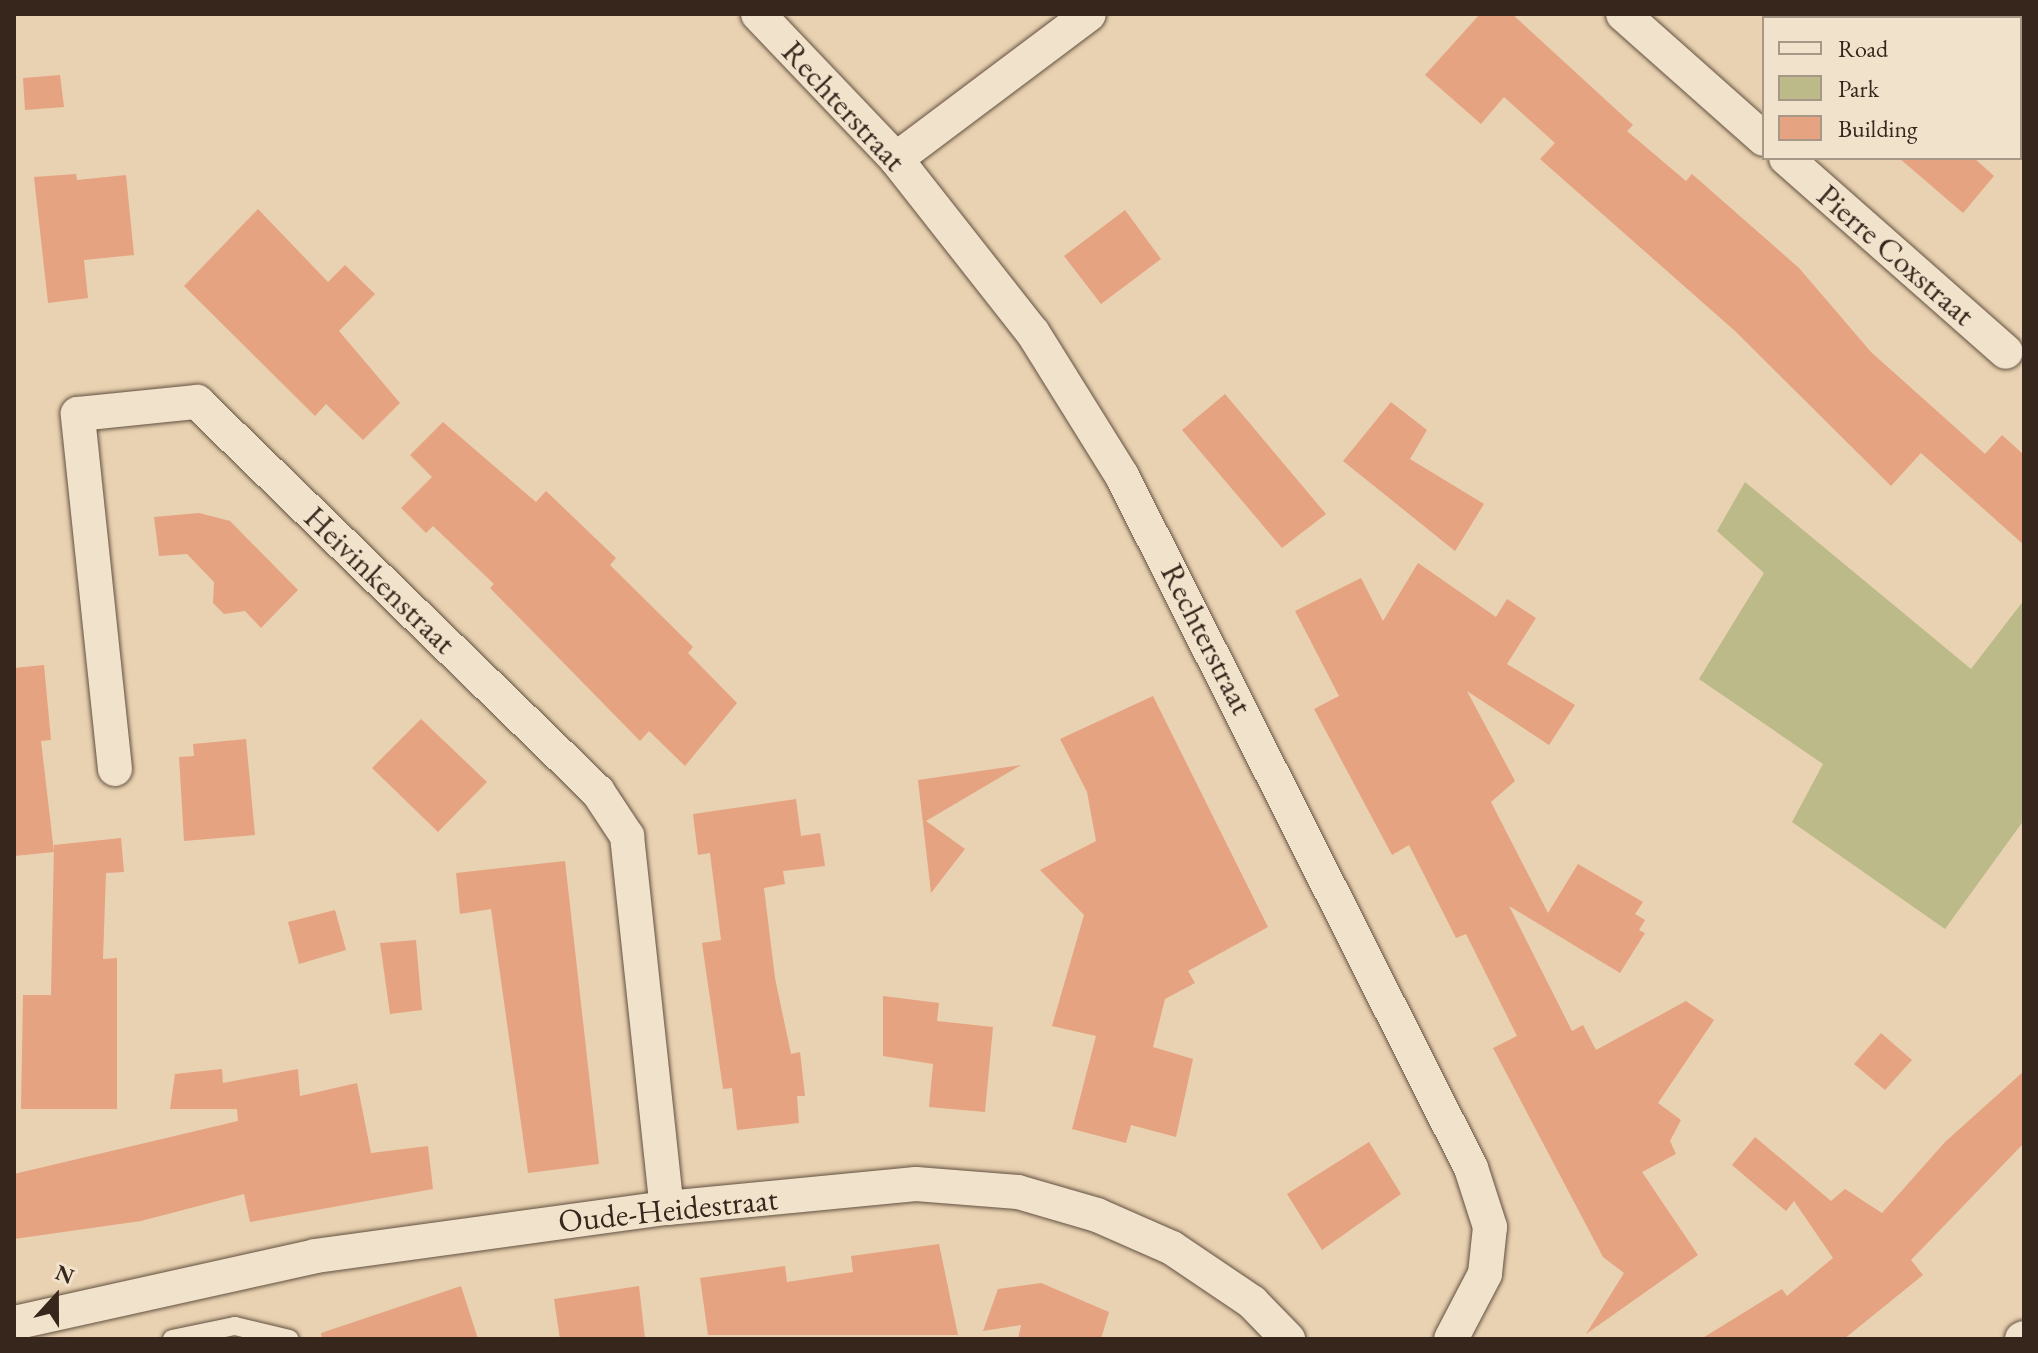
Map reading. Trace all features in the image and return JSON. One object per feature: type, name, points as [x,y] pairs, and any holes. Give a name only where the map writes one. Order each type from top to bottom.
[{"type":"street","name":"Rechterstraat","points":[[758,14],[896,159],[1033,333],[1122,476],[1471,1168],[1490,1227],[1485,1274],[1451,1339]]},
{"type":"street","points":[[896,159],[1089,14]]},
{"type":"street","points":[[1623,14],[1762,137]]},
{"type":"street","name":"Pierre Coxstraat","points":[[1788,160],[2006,352]]},
{"type":"street","name":"Heivinkenstraat","points":[[115,769],[78,414],[197,402],[598,792],[627,836],[667,1208]]},
{"type":"street","name":"Oude-Heidestraat","points":[[14,1323],[315,1256],[667,1208],[916,1184],[1018,1192],[1172,1248],[1252,1302],[1288,1339]]},
{"type":"lane","points":[[172,1339],[235,1326],[289,1339]]},
{"type":"green space","points":[[1745,482],[1971,669],[2024,600],[2024,820],[1945,929],[1792,822],[1823,764],[1699,679],[1764,573],[1717,531]]},
{"type":"building","points":[[1480,14],[1512,14],[1633,125],[1627,131],[1686,181],[1692,174],[1799,268],[1871,352],[1985,454],[2002,435],[2024,455],[2024,545],[1921,453],[1891,486],[1735,331],[1540,159],[1555,143],[1504,97],[1481,124],[1425,75]]},
{"type":"building","points":[[60,75],[64,107],[25,110],[23,78]]},
{"type":"building","points":[[1901,160],[1976,160],[1994,176],[1963,213]]},
{"type":"building","points":[[76,174],[77,180],[126,175],[134,255],[84,260],[88,298],[48,303],[34,177]]},
{"type":"building","points":[[258,209],[328,282],[345,265],[375,294],[339,331],[400,403],[363,440],[326,404],[315,416],[184,286]]},
{"type":"building","points":[[1125,210],[1161,259],[1101,304],[1064,256]]},
{"type":"building","points":[[1225,394],[1326,514],[1282,548],[1182,430]]},
{"type":"building","points":[[1391,402],[1427,430],[1410,459],[1484,504],[1455,551],[1343,461]]},
{"type":"building","points":[[443,422],[536,502],[546,491],[616,558],[610,565],[693,647],[688,653],[737,703],[685,766],[649,731],[640,741],[490,588],[494,584],[433,526],[426,533],[401,508],[432,477],[410,455]]},
{"type":"building","points":[[199,513],[230,521],[298,590],[261,628],[245,611],[224,614],[213,603],[214,582],[187,554],[159,556],[154,517]]},
{"type":"building","points":[[1418,563],[1496,617],[1507,599],[1536,618],[1507,664],[1575,705],[1549,745],[1467,691],[1515,781],[1491,802],[1548,913],[1578,864],[1643,902],[1635,914],[1645,920],[1639,930],[1645,933],[1620,973],[1509,906],[1572,1031],[1583,1025],[1596,1050],[1686,1001],[1714,1020],[1658,1103],[1681,1120],[1670,1141],[1676,1154],[1642,1172],[1698,1255],[1586,1334],[1624,1273],[1603,1257],[1493,1048],[1517,1036],[1466,934],[1456,938],[1409,845],[1392,855],[1314,709],[1339,696],[1295,611],[1361,578],[1383,621]]},
{"type":"building","points":[[44,665],[51,740],[41,741],[54,852],[14,856],[14,668]]},
{"type":"building","points":[[1153,696],[1268,927],[1188,971],[1195,983],[1165,999],[1153,1047],[1193,1059],[1176,1137],[1131,1125],[1126,1143],[1072,1129],[1096,1036],[1052,1026],[1084,915],[1040,870],[1096,841],[1087,792],[1060,739]]},
{"type":"building","points":[[421,719],[487,782],[438,832],[372,768]]},
{"type":"building","points":[[246,739],[255,835],[184,841],[179,757],[194,756],[193,744]]},
{"type":"building","points":[[1021,765],[926,821],[965,849],[931,893],[918,780]]},
{"type":"building","points":[[796,799],[801,836],[820,833],[825,866],[783,871],[785,884],[764,888],[775,978],[791,1054],[800,1052],[805,1096],[797,1096],[799,1123],[737,1130],[732,1088],[723,1089],[702,943],[721,940],[710,853],[698,855],[693,814]]},
{"type":"building","points":[[121,838],[124,872],[106,873],[103,959],[117,958],[117,1109],[21,1109],[23,995],[51,995],[54,845]]},
{"type":"building","points":[[565,861],[599,1164],[528,1173],[491,909],[460,914],[456,873]]},
{"type":"building","points":[[335,910],[346,950],[299,964],[288,922]]},
{"type":"building","points":[[416,940],[422,1010],[390,1014],[380,943]]},
{"type":"building","points":[[883,996],[939,1003],[937,1021],[993,1027],[985,1112],[929,1107],[933,1064],[883,1056]]},
{"type":"building","points":[[1881,1033],[1912,1060],[1885,1090],[1854,1064]]},
{"type":"building","points":[[222,1069],[223,1083],[298,1069],[300,1096],[357,1083],[371,1153],[428,1146],[433,1189],[250,1222],[244,1194],[141,1221],[14,1239],[14,1174],[238,1121],[237,1109],[170,1109],[175,1074]]},
{"type":"building","points":[[2024,1071],[2024,1143],[1911,1260],[1923,1275],[1844,1339],[1701,1339],[1782,1289],[1787,1296],[1833,1258],[1794,1201],[1786,1211],[1732,1165],[1755,1137],[1831,1201],[1845,1189],[1882,1213],[1945,1142]]},
{"type":"building","points":[[1369,1142],[1401,1194],[1322,1250],[1287,1194]]},
{"type":"building","points":[[939,1244],[958,1335],[708,1335],[700,1278],[785,1266],[787,1282],[853,1272],[851,1256]]},
{"type":"building","points":[[1041,1283],[1109,1312],[1101,1339],[1018,1339],[1021,1325],[983,1331],[998,1289]]},
{"type":"building","points":[[461,1286],[478,1339],[322,1339],[321,1333]]},
{"type":"building","points":[[639,1286],[645,1339],[560,1339],[554,1299]]}]
